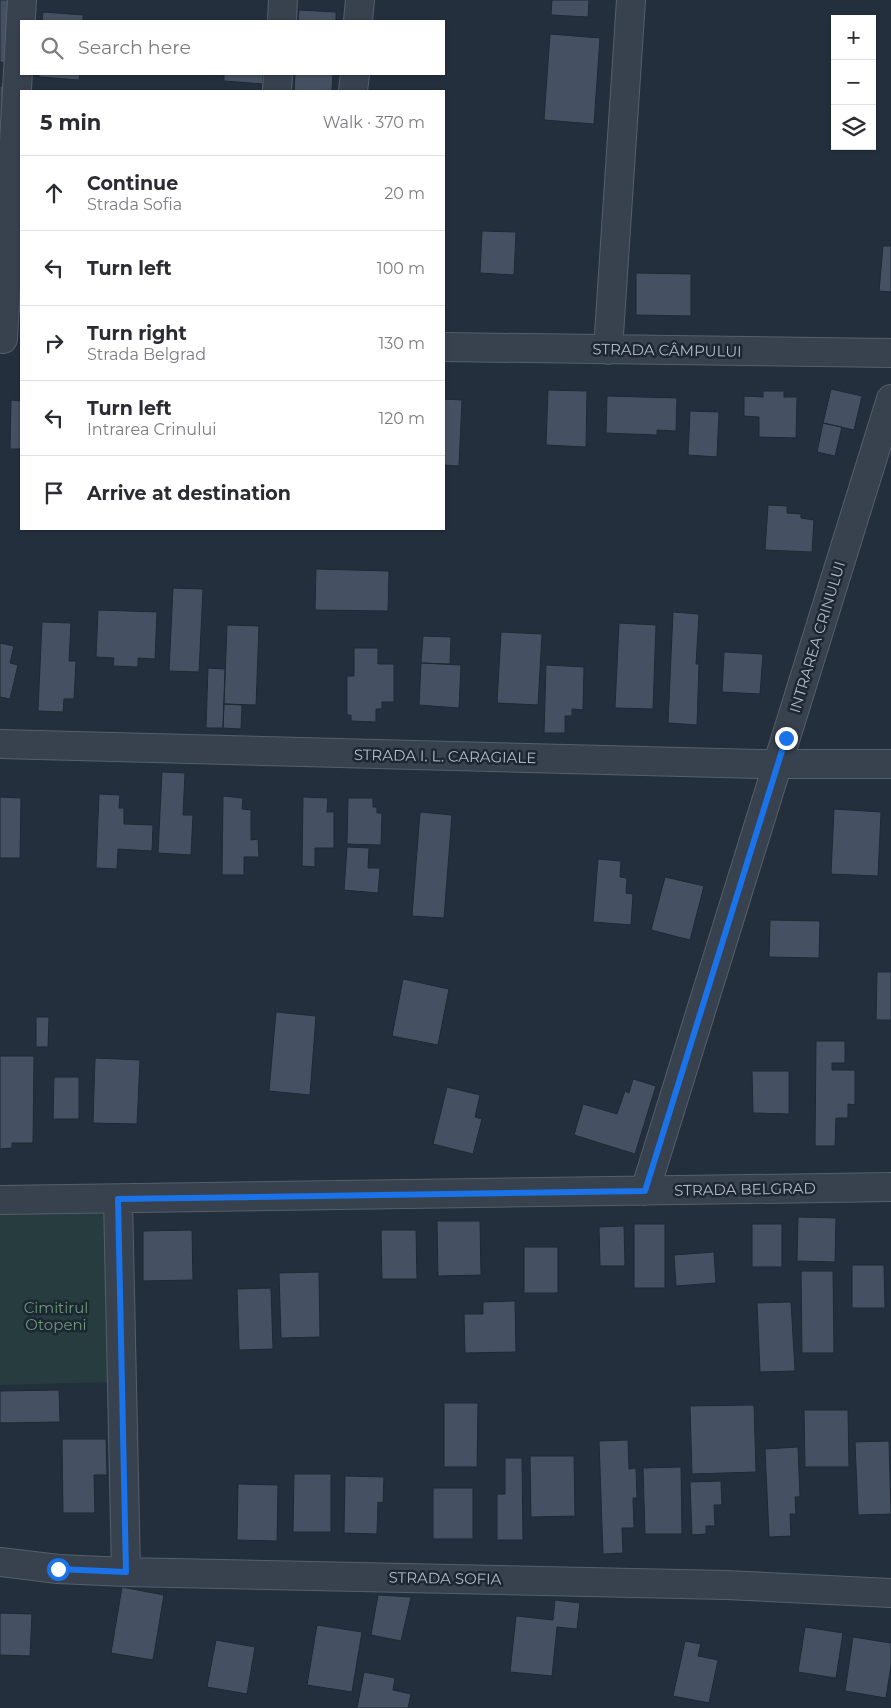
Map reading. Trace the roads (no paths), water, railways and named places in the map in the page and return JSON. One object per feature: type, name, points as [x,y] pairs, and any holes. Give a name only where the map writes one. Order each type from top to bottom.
[{"type":"street","points":[[21,20],[22,0]]},
{"type":"street","points":[[282,20],[283,0]]},
{"type":"street","points":[[358,20],[360,0]]},
{"type":"street","points":[[608,350],[631,0]]},
{"type":"street","points":[[8,339],[20,48]]},
{"type":"street","points":[[277,90],[278,75]]},
{"type":"street","points":[[353,90],[355,75]]},
{"type":"street","name":"STRADA CÂMPULUI","points":[[445,347],[891,353]]},
{"type":"street","name":"INTRAREA CRINULUI","points":[[645,1191],[891,399]]},
{"type":"street","name":"STRADA I. L. CARAGIALE","points":[[0,744],[759,764],[891,764]]},
{"type":"street","name":"STRADA BELGRAD","points":[[0,1200],[891,1187]]},
{"type":"street","points":[[118,1199],[126,1572]]},
{"type":"street","name":"STRADA SOFIA","points":[[0,1562],[58,1569],[126,1572],[726,1585],[891,1593]]},
{"type":"park label","name":"Cimitirul Otopeni","points":[[56,1316]]}]
